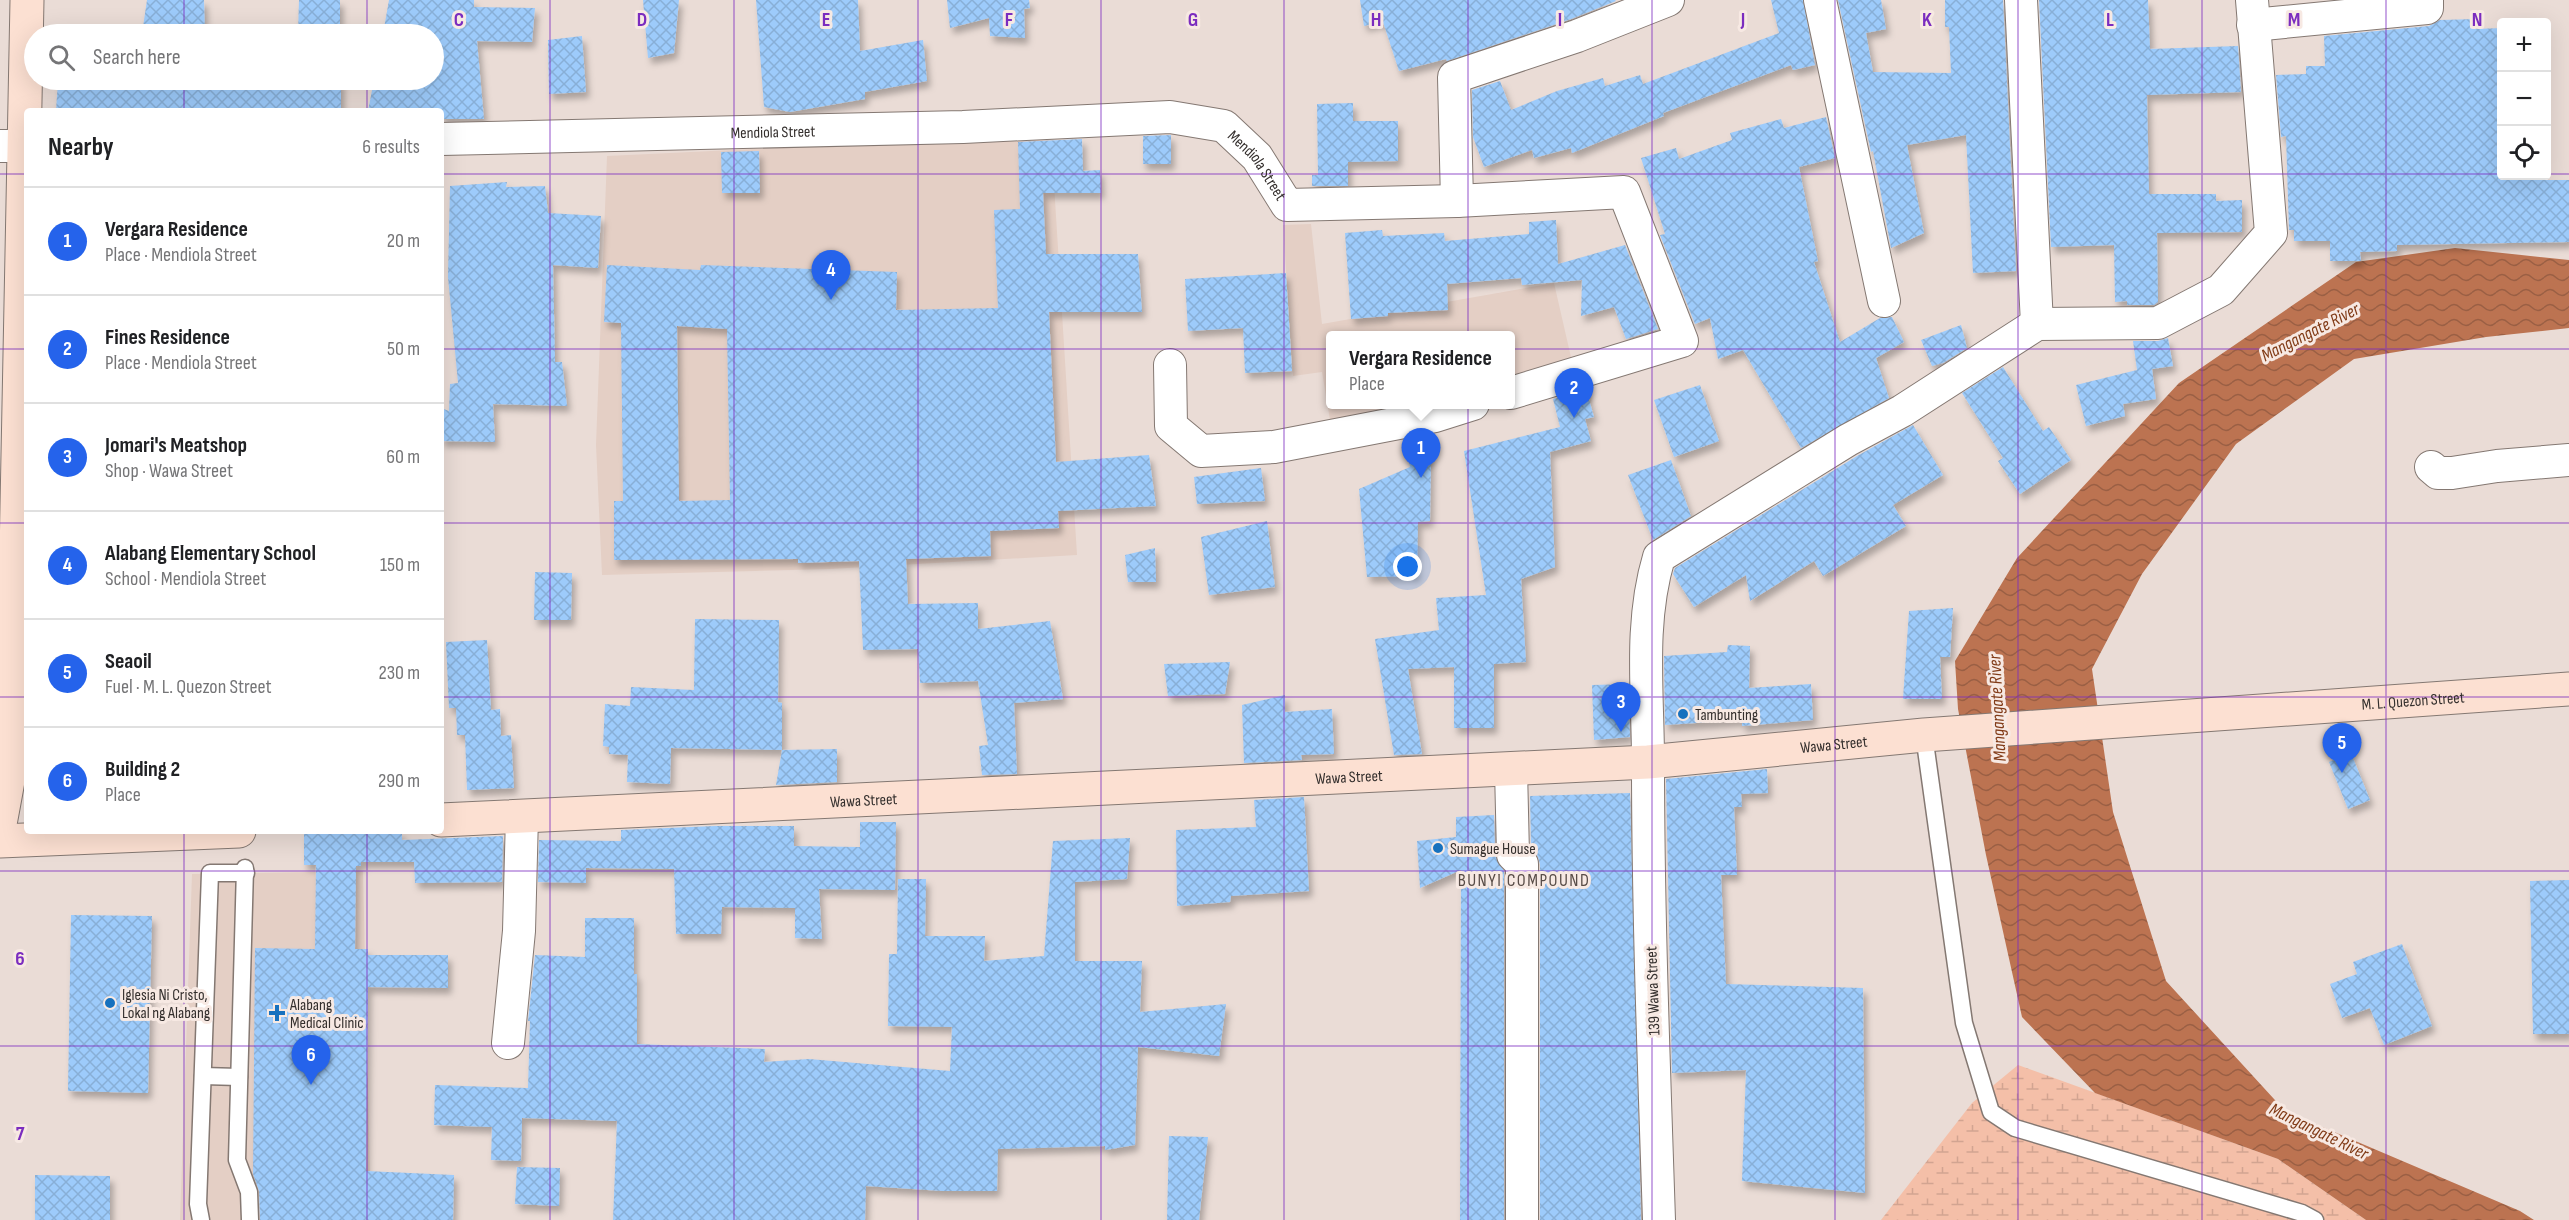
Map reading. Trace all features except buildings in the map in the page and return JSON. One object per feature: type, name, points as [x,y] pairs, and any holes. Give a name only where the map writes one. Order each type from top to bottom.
[{"type":"main road","points":[[25,24],[27,0]]},
{"type":"main road","points":[[0,824],[6,760],[17,146],[24,44]]},
{"type":"main road","name":"M. L. Quezon Street","points":[[2256,713],[2569,689]]},
{"type":"main road","name":"Wawa Street","points":[[444,820],[1648,762],[1935,734],[2256,713]]},
{"type":"main road","points":[[0,841],[167,834]]},
{"type":"street","points":[[1457,201],[1454,77],[1577,36],[1668,0]]},
{"type":"street","points":[[1820,0],[1884,301]]},
{"type":"street","points":[[2021,0],[2037,324],[2158,323],[2221,290],[2271,232],[2253,13],[2427,8],[2427,0]]},
{"type":"street","name":"Mendiola Street","points":[[444,139],[963,128],[1170,117],[1224,126],[1257,157],[1287,205],[1457,201],[1624,192],[1682,341],[1515,392]]},
{"type":"street","name":"139 Wawa Street","points":[[1659,1220],[1645,645],[1651,586],[1659,557],[1848,441],[1902,411],[2037,324]]},
{"type":"street","points":[[1170,365],[1171,426],[1201,451],[1274,447],[1435,416],[1459,409]]},
{"type":"street","points":[[2431,467],[2438,472],[2452,473],[2569,460]]},
{"type":"street","points":[[1511,769],[1513,855],[1522,864],[1522,1220]]},
{"type":"street","points":[[508,1043],[519,921],[522,816]]},
{"type":"lane","points":[[1935,734],[1964,1023],[1991,1113],[2015,1128],[2302,1213],[2315,1220]]},
{"type":"lane","points":[[201,1220],[198,1204],[210,873],[245,871],[237,1160],[249,1192],[250,1220]]},
{"type":"lane","points":[[203,1076],[239,1077]]},
{"type":"shaded area","points":[[1051,135],[1077,555],[830,569],[602,575],[596,445],[607,156]]},
{"type":"shaded area","points":[[1311,224],[1322,324],[1554,283],[1573,366],[1515,387],[1515,331],[1326,331],[1326,396],[1322,372],[1293,376],[1283,225]]},
{"type":"shaded area","points":[[1328,409],[1441,409],[1331,426]]},
{"type":"shaded area","name":"Alabang Medical Clinic","points":[[363,871],[371,1220],[180,1220],[192,874]]},
{"type":"green space","points":[[2018,1065],[2278,1159],[2366,1220],[1881,1220],[1972,1103]]},
{"type":"water","name":"Mangangate River","points":[[2455,248],[2569,260],[2569,328],[2486,337],[2354,359],[2236,444],[2142,574],[2092,669],[2113,812],[2166,981],[2285,1111],[2520,1211],[2534,1220],[2366,1220],[2278,1159],[2095,1093],[2022,1017],[1986,855],[1958,709],[1955,661],[2017,558],[2179,383],[2356,262]]},
{"type":"place","name":"Alabang Elementary School","points":[[831,300]]},
{"type":"place","name":"Fines Residence","points":[[1574,418]]},
{"type":"place","name":"Vergara Residence","points":[[1421,478]]},
{"type":"place","name":"Tambunting","points":[[1683,714]]},
{"type":"place","name":"Jomari's Meatshop","points":[[1621,732]]},
{"type":"place","name":"Seaoil","points":[[2342,773]]},
{"type":"place","name":"Sumague House","points":[[1438,848]]},
{"type":"place","name":"Iglesia Ni Cristo, Lokal ng Alabang","points":[[110,1003]]},
{"type":"place","name":"Alabang Medical Clinic","points":[[277,1013]]},
{"type":"place","name":"Building 2","points":[[311,1085]]},
{"type":"district","name":"BUNYI COMPOUND","points":[[1524,880]]}]
